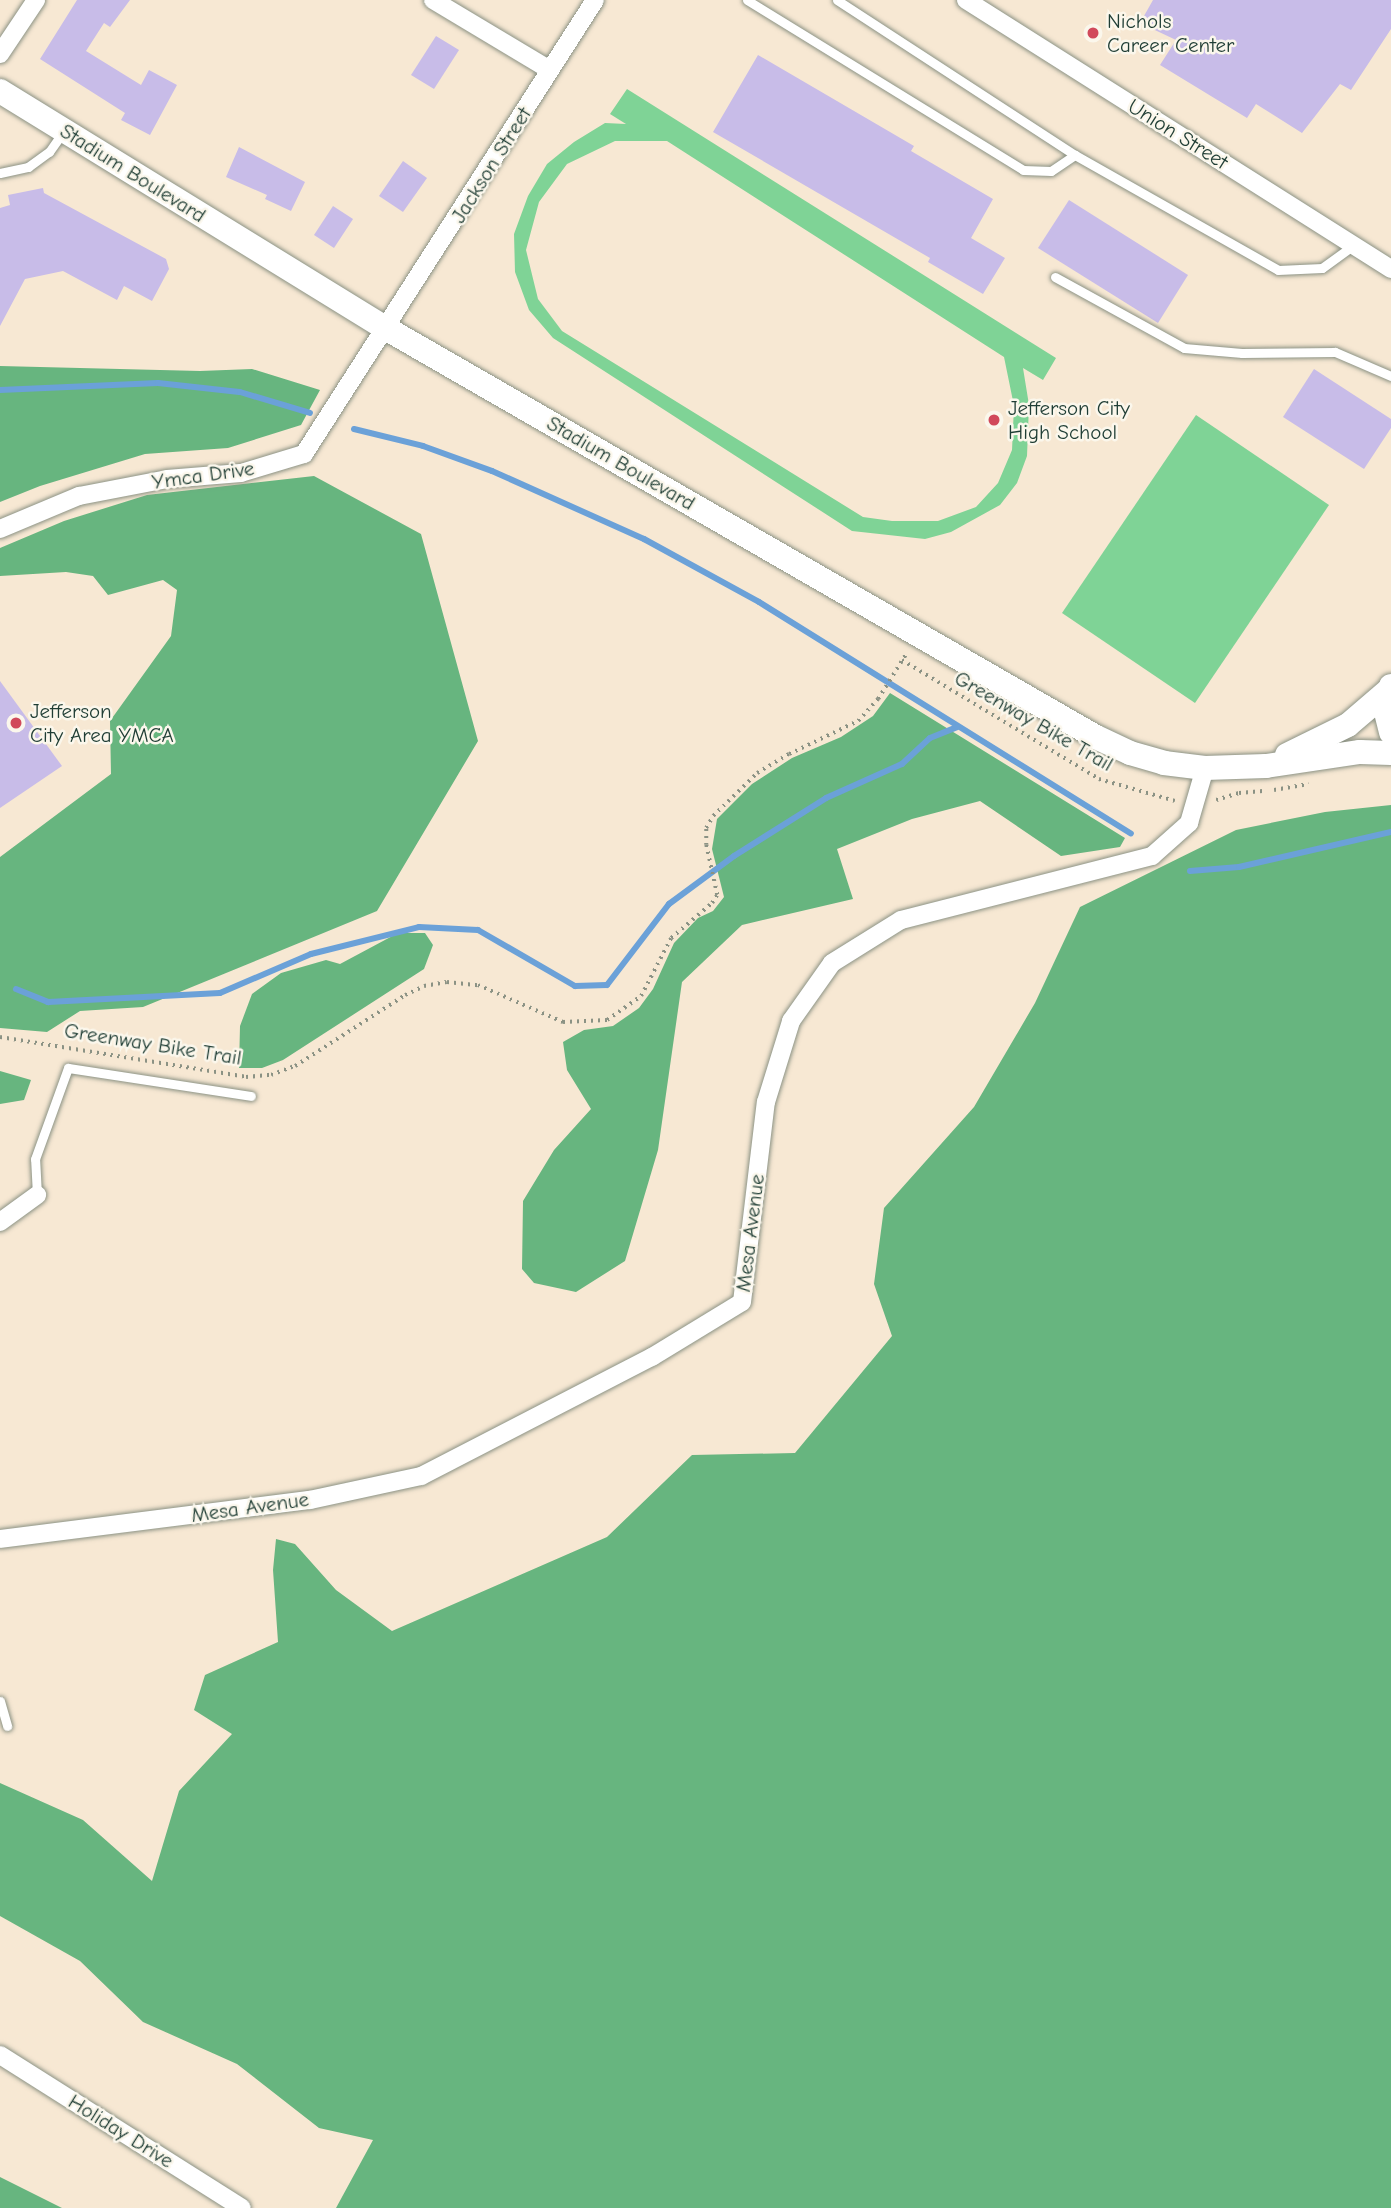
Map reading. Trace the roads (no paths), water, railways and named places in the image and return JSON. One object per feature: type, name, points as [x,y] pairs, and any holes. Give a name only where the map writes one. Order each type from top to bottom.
[{"type":"main road","name":"Stadium Boulevard","points":[[0,91],[387,329],[1096,737],[1130,753],[1164,763],[1205,768],[1266,766],[1360,752],[1391,753]]},
{"type":"main road","name":"Stadium Boulevard","points":[[1266,766],[1348,725],[1390,688]]},
{"type":"main road","points":[[1390,688],[1385,708],[1391,732]]},
{"type":"street","points":[[0,54],[36,0]]},
{"type":"street","points":[[433,0],[551,70]]},
{"type":"street","name":"Jackson Street","points":[[387,329],[595,0]]},
{"type":"street","name":"Union Street","points":[[966,0],[1391,269]]},
{"type":"street","name":"Ymca Drive","points":[[0,529],[79,496],[166,479],[241,473],[304,454],[387,329]]},
{"type":"street","name":"Mesa Avenue","points":[[0,1539],[310,1500],[421,1476],[652,1357],[742,1302],[766,1102],[791,1021],[832,963],[901,919],[1152,856],[1189,823],[1205,768]]},
{"type":"street","points":[[0,1222],[37,1195]]},
{"type":"street","name":"Holiday Drive","points":[[0,2055],[242,2208]]},
{"type":"lane","points":[[747,0],[1023,170],[1051,171],[1075,155]]},
{"type":"lane","points":[[837,0],[1075,155],[1278,270],[1322,268],[1354,245]]},
{"type":"lane","points":[[0,173],[28,167],[49,152],[64,131]]},
{"type":"lane","points":[[1055,277],[1184,348],[1242,353],[1325,351],[1391,376]]},
{"type":"lane","points":[[37,1195],[35,1159],[68,1068],[251,1096]]},
{"type":"lane","points":[[0,1701],[7,1726]]},
{"type":"waterway","points":[[0,390],[158,383],[240,392],[310,413]]},
{"type":"waterway","points":[[354,429],[423,446],[492,471],[644,539],[759,602],[1131,834]]},
{"type":"waterway","points":[[16,989],[48,1002],[220,993],[311,954],[419,927],[478,930],[575,986],[607,985],[669,904],[734,856],[826,798],[902,764],[930,738],[957,727]]},
{"type":"waterway","points":[[1190,871],[1239,867],[1391,832]]},
{"type":"place","name":"Nichols Career Center","points":[[1093,33]]},
{"type":"place","name":"Jefferson City High School","points":[[994,420]]},
{"type":"place","name":"Jefferson City Area YMCA","points":[[16,723]]}]
